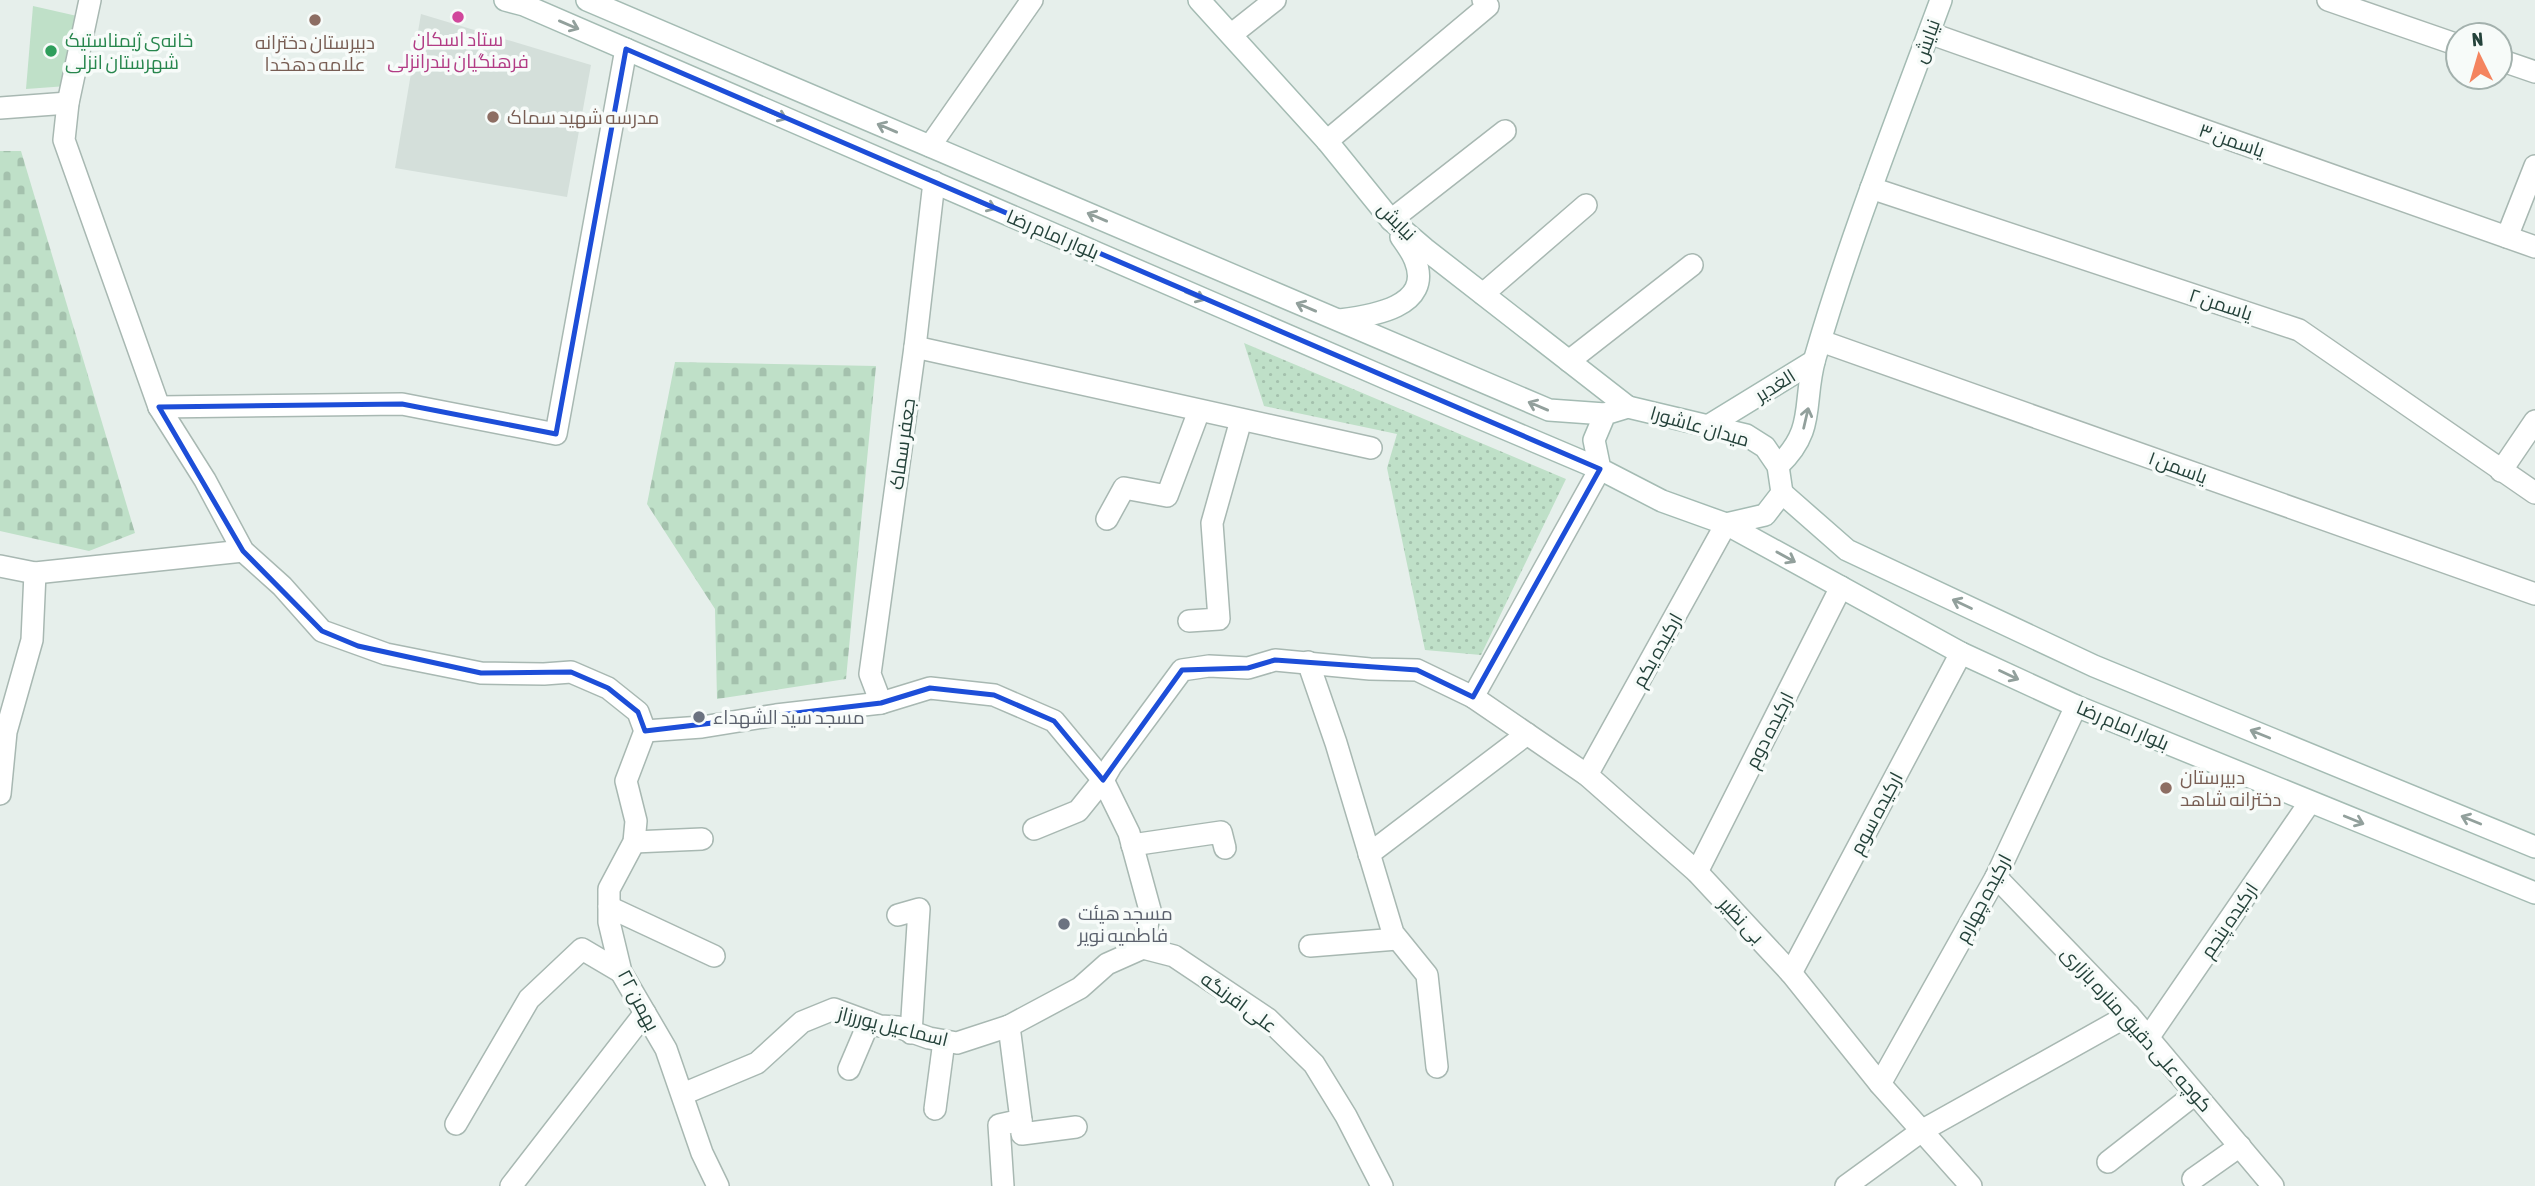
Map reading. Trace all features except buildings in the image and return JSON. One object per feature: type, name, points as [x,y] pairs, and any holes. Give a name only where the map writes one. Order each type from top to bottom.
[{"type":"street","points":[[90,0],[68,103],[64,140],[159,407],[205,480],[243,551],[282,586],[322,631],[386,654],[481,673],[571,672],[608,688],[638,712],[645,730],[626,781],[636,821],[634,842],[702,839]]},
{"type":"street","name":"بلوار امام رضا","points":[[505,0],[524,5],[1600,469]]},
{"type":"street","name":"بلوار امام رضا","points":[[587,0],[1549,410],[1605,414]]},
{"type":"street","points":[[930,146],[1032,0]]},
{"type":"street","name":"نیایش","points":[[1199,0],[1328,141],[1391,220],[1628,407]]},
{"type":"street","points":[[1232,34],[1275,0]]},
{"type":"street","name":"نیایش","points":[[1818,351],[1871,188],[1941,0]]},
{"type":"street","points":[[2328,0],[2444,40]]},
{"type":"street","points":[[1328,141],[1486,3]]},
{"type":"street","name":"یاسمن ۳","points":[[1929,33],[2535,247]]},
{"type":"street","points":[[159,407],[402,404],[556,434],[626,49]]},
{"type":"street","points":[[2514,65],[2535,72]]},
{"type":"street","points":[[0,108],[68,103]]},
{"type":"street","points":[[1338,320],[1370,316],[1407,302],[1418,284],[1416,262],[1391,220],[1505,131]]},
{"type":"street","points":[[2507,237],[2535,166]]},
{"type":"street","name":"جعفر سماک","points":[[881,703],[870,674],[915,347],[934,182]]},
{"type":"street","name":"یاسمن ۲","points":[[1871,188],[2299,330],[2535,493]]},
{"type":"street","points":[[1483,294],[1586,205]]},
{"type":"street","points":[[1569,361],[1692,265]]},
{"type":"street","points":[[915,347],[1371,448]]},
{"type":"street","name":"الغدیر","points":[[1709,426],[1818,351]]},
{"type":"street","name":"الغدیر","points":[[1778,466],[1793,452],[1804,425],[1818,351]]},
{"type":"street","name":"یاسمن ۱","points":[[1818,351],[2535,594]]},
{"type":"street","name":"میدان عاشورا","points":[[1605,414],[1628,407],[1746,435],[1765,447],[1778,466]]},
{"type":"street","points":[[1107,519],[1124,488],[1167,496],[1199,411]]},
{"type":"street","points":[[1473,697],[1600,469],[1594,440],[1605,414]]},
{"type":"street","points":[[1189,621],[1219,619],[1212,523],[1241,420]]},
{"type":"street","points":[[2501,471],[2535,421]]},
{"type":"street","points":[[1778,466],[1782,493],[1847,550],[2094,666],[2535,846]]},
{"type":"street","points":[[1600,469],[1662,501],[1726,524],[1765,515],[1782,493]]},
{"type":"street","name":"بلوار امام رضا","points":[[1726,524],[1961,653],[2076,706],[2535,894]]},
{"type":"street","name":"ارکیده یکم","points":[[1587,775],[1726,524]]},
{"type":"street","points":[[0,566],[35,573],[243,551]]},
{"type":"street","points":[[0,794],[6,732],[32,640],[35,573]]},
{"type":"street","name":"ارکیده دوم","points":[[1697,872],[1841,587]]},
{"type":"street","name":"ارکیده سوم","points":[[1791,973],[1961,653]]},
{"type":"street","name":"بی نظیر","points":[[1103,780],[1182,670],[1209,666],[1248,668],[1275,660],[1418,670],[1473,697],[1587,775],[1697,872],[1791,973],[1880,1084],[1971,1186]]},
{"type":"street","points":[[1308,662],[1336,743],[1393,933],[1427,975],[1437,1067]]},
{"type":"street","points":[[645,730],[702,727],[881,703],[930,688],[994,695],[1054,721],[1103,780],[1129,834],[1150,910],[1143,948]]},
{"type":"street","name":"ارکیده چهارم","points":[[1880,1084],[1996,877],[2076,706]]},
{"type":"street","points":[[1369,854],[1527,734]]},
{"type":"street","points":[[1034,829],[1078,811],[1103,780]]},
{"type":"street","name":"ارکیده پنجم","points":[[2148,1038],[2310,802]]},
{"type":"street","points":[[1132,845],[1221,832],[1225,848]]},
{"type":"street","name":"۲۲ بهمن","points":[[634,842],[609,889],[609,922],[621,972],[666,1049],[702,1153],[718,1186]]},
{"type":"street","name":"کوچه علی دقیق مناره بازاری","points":[[1996,877],[2129,1015],[2273,1186]]},
{"type":"street","points":[[610,907],[714,956]]},
{"type":"street","points":[[898,915],[919,909],[911,1033]]},
{"type":"street","points":[[1310,946],[1397,939]]},
{"type":"street","name":"اسماعیل پوررزاز","points":[[683,1094],[757,1063],[802,1022],[834,1009],[880,1026],[898,1027],[911,1033],[957,1043],[1009,1026],[1080,988],[1107,964],[1143,948]]},
{"type":"street","name":"علی افرنگه","points":[[1143,948],[1174,956],[1268,1019],[1314,1064],[1346,1116],[1382,1186]]},
{"type":"street","points":[[456,1124],[529,999],[583,949],[621,972]]},
{"type":"street","points":[[511,1186],[645,1013]]},
{"type":"street","points":[[1846,1186],[1923,1130],[2129,1015]]},
{"type":"street","points":[[849,1069],[869,1022]]},
{"type":"street","points":[[1009,1026],[1022,1134],[1076,1127]]},
{"type":"street","points":[[935,1110],[944,1041]]},
{"type":"street","points":[[2108,1162],[2195,1094]]},
{"type":"street","points":[[1003,1186],[999,1125],[1021,1120]]},
{"type":"street","points":[[2193,1179],[2240,1146]]},
{"type":"highlighted area","points":[[626,49],[1600,469],[1473,697],[1417,670],[1275,660],[1248,668],[1182,670],[1103,780],[1054,721],[994,695],[930,688],[881,703],[645,731],[638,712],[608,688],[571,672],[481,673],[358,646],[322,631],[243,551],[159,407],[402,404],[556,434]]},
{"type":"shaded area","name":"مدرسه شهید سماک","points":[[421,14],[591,65],[567,197],[395,168]]},
{"type":"green space","name":"خانه‌ی ژیمناستیک شهرستان انزلی","points":[[33,6],[77,16],[67,86],[26,89]]},
{"type":"green space","points":[[0,151],[21,151],[135,533],[89,551],[0,531]]},
{"type":"green space","points":[[1244,343],[1566,479],[1481,655],[1425,650],[1387,468],[1397,434],[1264,406]]},
{"type":"green space","points":[[675,362],[876,366],[846,679],[717,699],[715,609],[647,504]]},
{"type":"place","name":"ستاد اسکان فرهنگیان بندرانزلی","points":[[458,17]]},
{"type":"place","name":"دبیرستان دخترانه علامه دهخدا","points":[[315,20]]},
{"type":"place","name":"خانه‌ی ژیمناستیک شهرستان انزلی","points":[[51,51]]},
{"type":"place","name":"مدرسه شهید سماک","points":[[493,117]]},
{"type":"place","name":"مسجد سید الشهداء","points":[[699,717]]},
{"type":"place","name":"دبیرستان دخترانه شاهد","points":[[2166,788]]},
{"type":"place","name":"مسجد هیئت فاطمیه نویر","points":[[1064,924]]}]
